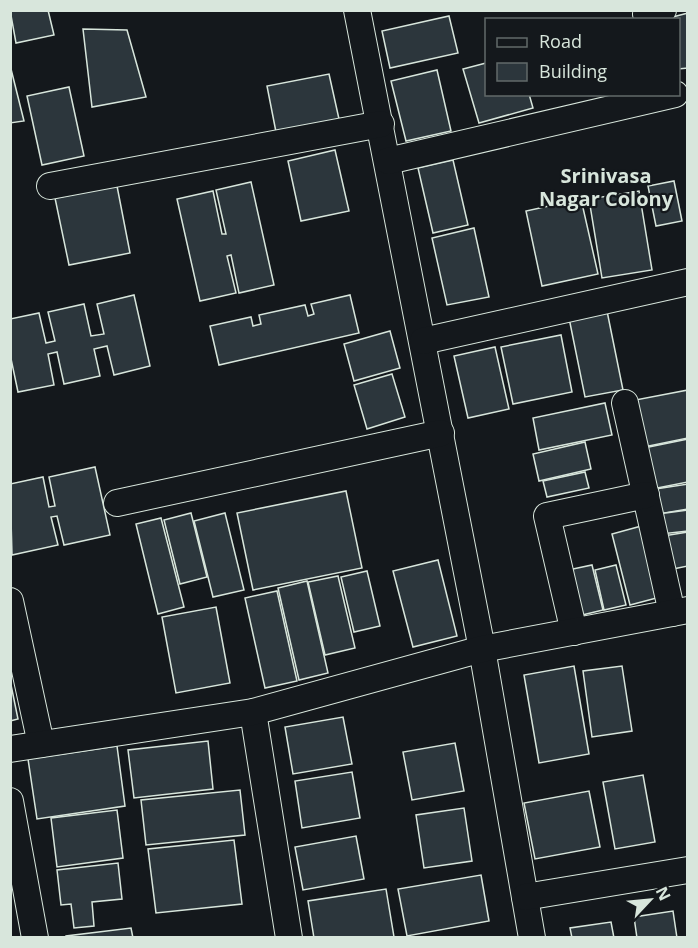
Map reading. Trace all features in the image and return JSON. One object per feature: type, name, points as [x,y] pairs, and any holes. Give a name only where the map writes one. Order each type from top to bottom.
[{"type":"street","points":[[357,10],[482,649],[532,938]]},
{"type":"street","points":[[388,161],[668,96]]},
{"type":"street","points":[[50,186],[381,124]]},
{"type":"street","points":[[423,341],[687,282]]},
{"type":"street","points":[[10,748],[254,712],[482,649],[680,611],[646,495],[625,403]]},
{"type":"street","points":[[117,503],[441,433]]},
{"type":"street","points":[[574,632],[547,516],[646,495]]},
{"type":"street","points":[[10,601],[41,744]]},
{"type":"street","points":[[254,712],[289,938]]},
{"type":"street","points":[[10,801],[35,938]]},
{"type":"street","points":[[525,897],[687,870]]},
{"type":"building","points":[[10,10],[48,10],[54,35],[16,43]]},
{"type":"building","points":[[688,13],[688,68],[680,69],[680,18],[669,18]]},
{"type":"building","points":[[449,16],[458,53],[390,68],[382,31]]},
{"type":"building","points":[[83,29],[127,30],[146,97],[92,107]]},
{"type":"building","points":[[485,63],[485,96],[530,96],[533,108],[479,123],[463,69]]},
{"type":"building","points":[[10,65],[24,121],[10,123]]},
{"type":"building","points":[[437,70],[451,131],[406,141],[391,81]]},
{"type":"building","points":[[329,74],[339,119],[276,132],[267,86]]},
{"type":"building","points":[[69,87],[84,156],[42,165],[27,96]]},
{"type":"building","points":[[335,150],[349,211],[301,221],[288,161]]},
{"type":"building","points":[[453,160],[468,225],[433,233],[418,168]]},
{"type":"building","points":[[674,181],[682,221],[656,226],[648,186]]},
{"type":"building","points":[[251,182],[274,285],[239,293],[231,255],[227,256],[236,293],[200,301],[177,199],[213,191],[222,234],[226,234],[216,190]]},
{"type":"building","points":[[117,186],[130,253],[69,265],[55,198]]},
{"type":"building","points":[[639,191],[652,270],[602,278],[589,199]]},
{"type":"building","points":[[581,199],[598,274],[542,286],[526,211]]},
{"type":"building","points":[[474,228],[489,297],[447,305],[432,238]]},
{"type":"building","points":[[134,295],[150,366],[114,375],[107,346],[94,349],[100,376],[64,384],[57,352],[48,354],[54,385],[18,392],[10,354],[10,319],[39,313],[46,343],[55,341],[48,312],[84,304],[91,336],[104,334],[97,304]]},
{"type":"building","points":[[350,295],[359,333],[219,365],[210,326],[251,317],[253,326],[261,324],[259,315],[305,305],[308,316],[314,314],[311,304]]},
{"type":"building","points":[[607,311],[623,390],[585,397],[569,318]]},
{"type":"building","points":[[390,331],[400,368],[354,381],[344,344]]},
{"type":"building","points":[[561,335],[572,392],[513,404],[501,347]]},
{"type":"building","points":[[495,347],[509,409],[468,418],[454,356]]},
{"type":"building","points":[[392,374],[405,417],[367,429],[354,385]]},
{"type":"building","points":[[688,390],[688,438],[639,448],[630,401]]},
{"type":"building","points":[[605,403],[612,435],[539,450],[533,418]]},
{"type":"building","points":[[688,439],[688,482],[647,490],[639,449]]},
{"type":"building","points":[[585,442],[591,469],[539,481],[533,454]]},
{"type":"building","points":[[95,467],[110,535],[64,545],[57,516],[51,517],[58,545],[12,555],[10,484],[43,477],[49,507],[55,506],[49,477]]},
{"type":"building","points":[[585,472],[589,488],[547,497],[543,481]]},
{"type":"building","points":[[688,484],[688,509],[653,515],[649,490]]},
{"type":"building","points":[[346,491],[362,568],[253,590],[237,513]]},
{"type":"building","points":[[688,510],[688,531],[661,534],[658,514]]},
{"type":"building","points":[[191,513],[207,577],[180,584],[164,520]]},
{"type":"building","points":[[225,513],[244,590],[213,597],[194,521]]},
{"type":"building","points":[[161,518],[184,607],[158,614],[136,524]]},
{"type":"building","points":[[645,525],[664,596],[630,605],[612,534]]},
{"type":"building","points":[[688,532],[688,566],[668,570],[663,536]]},
{"type":"building","points":[[438,560],[457,636],[413,647],[393,571]]},
{"type":"building","points":[[592,565],[603,610],[578,616],[568,570]]},
{"type":"building","points":[[616,565],[626,605],[604,610],[595,570]]},
{"type":"building","points":[[367,571],[380,626],[354,632],[341,577]]},
{"type":"building","points":[[338,576],[355,648],[325,655],[308,582]]},
{"type":"building","points":[[307,581],[328,673],[299,680],[278,588]]},
{"type":"building","points":[[277,591],[297,681],[265,688],[245,598]]},
{"type":"building","points":[[216,607],[230,683],[176,693],[162,617]]},
{"type":"building","points":[[574,666],[589,754],[539,763],[524,675]]},
{"type":"building","points":[[622,666],[632,731],[592,737],[583,671]]},
{"type":"building","points":[[10,680],[18,719],[10,721]]},
{"type":"building","points":[[343,717],[352,764],[293,774],[285,727]]},
{"type":"building","points":[[208,741],[213,789],[134,798],[128,750]]},
{"type":"building","points":[[455,743],[464,791],[412,800],[403,752]]},
{"type":"building","points":[[117,746],[125,806],[37,819],[28,759]]},
{"type":"building","points":[[352,772],[360,818],[302,828],[295,781]]},
{"type":"building","points":[[643,775],[655,842],[615,849],[603,782]]},
{"type":"building","points":[[240,790],[245,835],[146,845],[141,800]]},
{"type":"building","points":[[589,791],[600,847],[535,859],[524,803]]},
{"type":"building","points":[[464,808],[472,861],[424,868],[416,815]]},
{"type":"building","points":[[117,810],[123,858],[57,867],[51,818]]},
{"type":"building","points":[[356,836],[364,879],[303,890],[295,847]]},
{"type":"building","points":[[234,840],[242,904],[156,913],[148,849]]},
{"type":"building","points":[[118,863],[122,899],[92,902],[94,926],[74,928],[71,904],[61,905],[57,870]]},
{"type":"building","points":[[481,875],[489,921],[407,936],[398,889]]},
{"type":"building","points":[[386,889],[394,937],[314,938],[308,901]]},
{"type":"building","points":[[673,911],[677,938],[637,938],[634,917]]},
{"type":"building","points":[[611,922],[614,938],[572,938],[570,928]]},
{"type":"building","points":[[131,928],[133,938],[66,938],[66,936]]},
{"type":"district","name":"Srinivasa Nagar Colony","points":[[606,186]]}]
